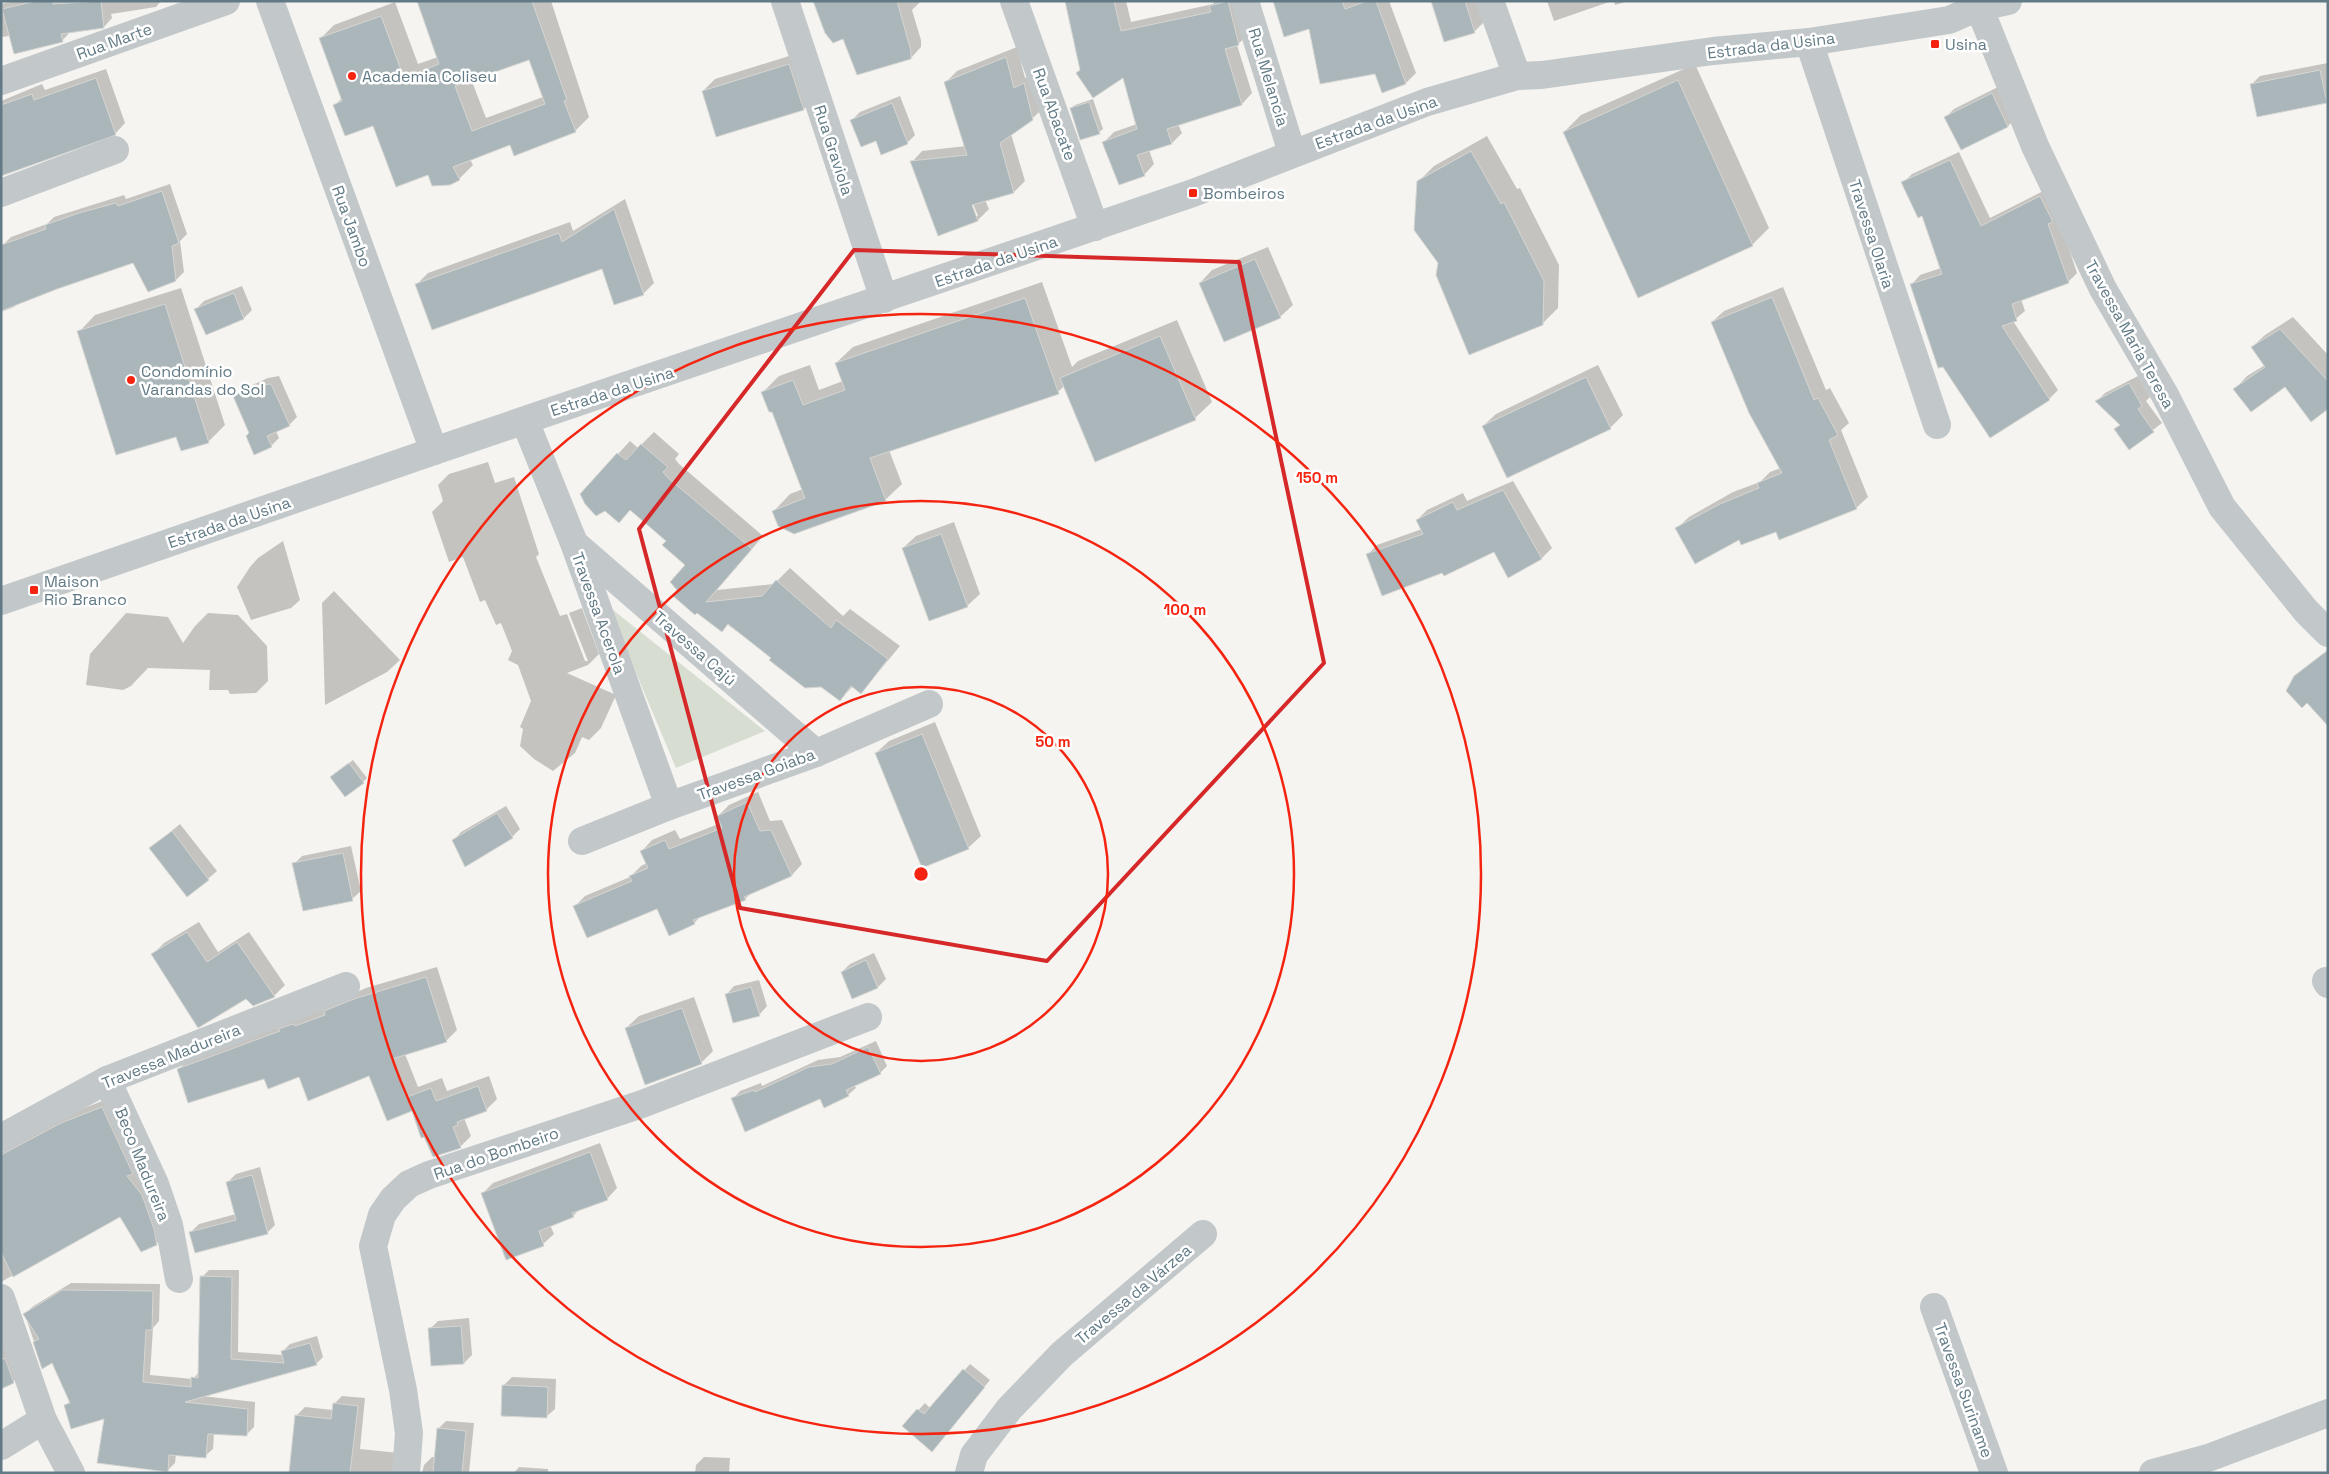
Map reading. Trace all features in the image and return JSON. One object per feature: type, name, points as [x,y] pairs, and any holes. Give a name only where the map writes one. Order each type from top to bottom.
[{"type":"street","name":"Rua Marte","points":[[1,81],[226,1]]},
{"type":"street","name":"Rua Jambo","points":[[270,1],[434,451]]},
{"type":"street","name":"Rua Graviola","points":[[785,1],[884,299]]},
{"type":"street","name":"Rua Abacate","points":[[1014,1],[1095,227]]},
{"type":"street","name":"Rua Melancia","points":[[1245,1],[1292,153]]},
{"type":"street","points":[[1490,1],[1517,76]]},
{"type":"street","name":"Estrada da Usina","points":[[1,601],[434,451],[1193,193],[1427,102],[1517,76],[1542,75],[1704,53],[1809,42],[1949,20],[1978,7],[2008,1]]},
{"type":"street","name":"Travessa Maria Teresa","points":[[1978,7],[2035,146],[2103,289],[2165,395],[2222,507],[2306,611],[2328,633]]},
{"type":"street","name":"Travessa Olaria","points":[[1809,42],[1937,425]]},
{"type":"street","points":[[1,192],[115,150]]},
{"type":"street","name":"Travessa Acerola","points":[[525,421],[574,543],[669,806]]},
{"type":"street","name":"Travessa Cajú","points":[[574,543],[816,753]]},
{"type":"street","name":"Travessa Goiaba","points":[[582,841],[669,806],[816,753],[929,704]]},
{"type":"street","name":"Travessa Madureira","points":[[1,1138],[107,1080],[346,986]]},
{"type":"street","name":"Rua do Bombeiro","points":[[406,1473],[408,1425],[403,1390],[374,1246],[382,1215],[393,1198],[409,1184],[429,1175],[642,1104],[868,1017]]},
{"type":"street","name":"Beco Madureira","points":[[107,1080],[155,1184],[168,1225],[179,1279]]},
{"type":"street","name":"Travessa da Várzea","points":[[969,1473],[974,1455],[1009,1409],[1062,1354],[1203,1234]]},
{"type":"street","points":[[1,1298],[43,1420],[71,1473]]},
{"type":"street","name":"Travessa Suriname","points":[[1934,1307],[1994,1473]]},
{"type":"street","points":[[2152,1473],[2211,1465],[2328,1413]]},
{"type":"street","points":[[1,1446],[43,1420]]},
{"type":"highlighted area","points":[[854,250],[1239,262],[1324,663],[1047,961],[740,908],[639,529]]},
{"type":"shaded area","points":[[608,606],[765,731],[676,768]]},
{"type":"building","points":[[36,1],[53,1],[53,4],[101,1],[104,28],[61,34],[63,42],[14,54],[2,9]]},
{"type":"building","points":[[417,1],[532,1],[567,100],[564,101],[576,132],[514,156],[510,145],[453,167],[460,180],[450,185],[432,186],[428,175],[396,187],[373,126],[345,136],[333,105],[342,101],[319,38],[381,16],[404,78],[439,64]],"holes":[[[529,60],[545,104],[472,131],[455,86]]]},
{"type":"building","points":[[813,1],[897,1],[911,51],[911,59],[857,75],[843,39],[833,43],[825,33]]},
{"type":"building","points":[[1065,1],[1114,1],[1121,31],[1211,12],[1209,6],[1228,1],[1239,45],[1225,49],[1242,105],[1167,129],[1172,144],[1137,155],[1145,176],[1119,185],[1102,142],[1137,129],[1123,78],[1093,98],[1076,73],[1080,70]]},
{"type":"building","points":[[1273,1],[1342,1],[1345,9],[1367,1],[1376,1],[1406,84],[1382,93],[1375,74],[1320,84],[1309,29],[1284,37]]},
{"type":"building","points":[[1431,1],[1465,1],[1475,33],[1444,42]]},
{"type":"building","points":[[1006,57],[1014,88],[1024,83],[1033,120],[1000,143],[1014,193],[972,205],[978,221],[938,236],[910,161],[967,155],[944,82]]},
{"type":"building","points":[[789,64],[804,110],[716,137],[702,91]]},
{"type":"building","points":[[2320,70],[2327,103],[2257,117],[2250,84]]},
{"type":"building","points":[[96,78],[116,135],[1,176],[1,105],[32,94],[34,100]]},
{"type":"building","points":[[1678,80],[1753,246],[1638,298],[1563,132]]},
{"type":"building","points":[[1992,93],[2008,127],[1961,150],[1944,117]]},
{"type":"building","points":[[1089,102],[1100,134],[1080,140],[1070,108]]},
{"type":"building","points":[[892,103],[908,144],[881,155],[876,141],[861,147],[850,120]]},
{"type":"building","points":[[1471,151],[1501,204],[1504,202],[1544,281],[1543,325],[1469,355],[1436,275],[1438,263],[1414,230],[1417,181]]},
{"type":"building","points":[[1950,160],[1981,226],[2040,196],[2053,222],[2048,224],[2069,283],[2012,304],[2017,321],[2002,326],[2050,400],[1990,438],[1943,367],[1938,368],[1910,284],[1942,274],[1922,216],[1918,218],[1901,182]]},
{"type":"building","points":[[162,191],[179,243],[172,246],[176,281],[148,292],[133,263],[57,289],[1,311],[1,245],[46,229],[45,225],[79,213],[116,203],[118,206]]},
{"type":"building","points":[[614,209],[644,295],[614,305],[602,269],[432,330],[415,284],[559,233],[562,242]]},
{"type":"building","points":[[1255,259],[1281,318],[1224,342],[1199,283]]},
{"type":"building","points":[[234,293],[244,319],[206,335],[194,309]]},
{"type":"building","points":[[1772,297],[1814,400],[1818,398],[1838,435],[1829,440],[1857,509],[1779,540],[1776,532],[1741,545],[1739,540],[1695,564],[1675,528],[1720,504],[1759,488],[1757,483],[1782,473],[1749,413],[1711,322]]},
{"type":"building","points":[[1025,298],[1059,394],[870,458],[886,501],[794,534],[778,526],[772,511],[805,498],[772,412],[769,412],[761,392],[793,380],[803,405],[845,390],[835,363]]},
{"type":"building","name":"Condomínio Varandas do Sol","points":[[165,304],[209,443],[181,451],[176,437],[116,455],[77,331]]},
{"type":"building","points":[[2280,329],[2328,381],[2328,409],[2311,422],[2285,387],[2251,412],[2233,389],[2265,367],[2251,347]]},
{"type":"building","points":[[1160,336],[1196,420],[1095,462],[1060,378]]},
{"type":"building","points":[[1586,377],[1611,429],[1507,478],[1482,426]]},
{"type":"building","points":[[2129,383],[2142,406],[2138,409],[2154,432],[2129,450],[2114,429],[2120,425],[2095,401]]},
{"type":"building","points":[[271,384],[290,426],[267,436],[272,447],[254,455],[246,436],[249,433],[233,396],[259,385]]},
{"type":"building","points":[[641,444],[668,467],[663,472],[667,477],[752,549],[706,602],[762,596],[776,580],[831,628],[836,620],[888,659],[861,694],[851,686],[840,701],[821,687],[805,688],[728,624],[722,632],[697,613],[695,615],[672,595],[677,590],[670,582],[685,565],[662,545],[666,541],[630,510],[619,523],[605,511],[596,516],[585,504],[580,494],[617,453],[626,460]]},
{"type":"building","points":[[1503,490],[1542,559],[1508,578],[1494,552],[1444,576],[1442,573],[1382,596],[1366,554],[1423,534],[1416,520],[1453,502],[1457,510]]},
{"type":"building","points":[[941,534],[968,607],[929,621],[902,548]]},
{"type":"building","points":[[2328,650],[2328,726],[2307,703],[2302,708],[2286,691],[2294,676]]},
{"type":"building","points":[[922,734],[969,849],[922,868],[875,753]]},
{"type":"building","points":[[349,763],[364,783],[345,797],[330,777]]},
{"type":"building","points":[[747,802],[760,831],[771,830],[792,876],[744,897],[746,900],[693,920],[695,924],[669,936],[657,909],[587,938],[573,906],[632,881],[629,876],[648,868],[640,851],[665,840],[669,849],[722,828],[717,816]]},
{"type":"building","points":[[497,813],[513,838],[465,867],[452,840]]},
{"type":"building","points":[[172,831],[209,880],[187,897],[149,848]]},
{"type":"building","points":[[343,853],[353,901],[303,911],[292,863]]},
{"type":"building","points":[[187,932],[207,962],[237,942],[275,997],[253,1006],[246,999],[198,1028],[151,954]]},
{"type":"building","points":[[866,960],[878,988],[852,999],[841,972]]},
{"type":"building","points":[[426,977],[447,1042],[392,1059],[407,1097],[431,1088],[436,1101],[478,1086],[487,1111],[457,1122],[458,1125],[453,1127],[461,1148],[433,1157],[424,1137],[421,1138],[412,1111],[387,1121],[369,1076],[308,1101],[299,1077],[268,1089],[264,1079],[188,1103],[177,1069],[280,1031],[278,1029],[293,1024],[295,1026],[325,1015],[324,1011],[354,999]]},
{"type":"building","points":[[751,987],[760,1016],[733,1023],[725,994]]},
{"type":"building","points":[[682,1008],[702,1064],[645,1085],[625,1028]]},
{"type":"building","points":[[868,1047],[881,1074],[846,1090],[849,1096],[824,1108],[820,1099],[745,1132],[731,1098],[754,1090],[755,1092],[809,1067],[832,1064]]},
{"type":"building","points":[[102,1107],[133,1174],[127,1176],[142,1195],[154,1229],[157,1245],[141,1252],[120,1217],[13,1277],[1,1252],[1,1155],[61,1123]]},
{"type":"building","points":[[590,1152],[608,1200],[572,1213],[574,1217],[539,1231],[544,1246],[506,1260],[481,1193]]},
{"type":"building","points":[[252,1175],[268,1234],[195,1253],[189,1232],[236,1220],[226,1182]]},
{"type":"building","points":[[200,1276],[232,1277],[231,1359],[284,1363],[281,1351],[310,1343],[317,1365],[185,1402],[248,1409],[247,1436],[208,1434],[206,1458],[169,1455],[168,1472],[97,1463],[104,1419],[71,1429],[64,1405],[70,1403],[52,1363],[42,1369],[33,1342],[39,1339],[23,1314],[62,1290],[153,1291],[152,1330],[146,1330],[143,1382],[191,1387],[191,1377],[198,1378]]},
{"type":"building","points":[[461,1326],[464,1364],[431,1366],[428,1328]]},
{"type":"building","points":[[5,1358],[14,1383],[1,1389],[1,1360]]},
{"type":"building","points":[[963,1369],[985,1387],[932,1452],[902,1426],[917,1409],[924,1414]]},
{"type":"building","points":[[502,1385],[548,1387],[547,1418],[501,1416]]},
{"type":"building","points":[[333,1403],[358,1406],[350,1473],[289,1473],[295,1415],[331,1419]]},
{"type":"building","points":[[437,1428],[466,1431],[462,1473],[433,1473]]},
{"type":"place","name":"Usina","points":[[1935,44]]},
{"type":"place","name":"Academia Coliseu","points":[[352,76]]},
{"type":"place","name":"Bombeiros","points":[[1193,193]]},
{"type":"place","name":"Condomínio Varandas do Sol","points":[[131,380]]},
{"type":"place","name":"Maison Rio Branco","points":[[34,590]]}]
